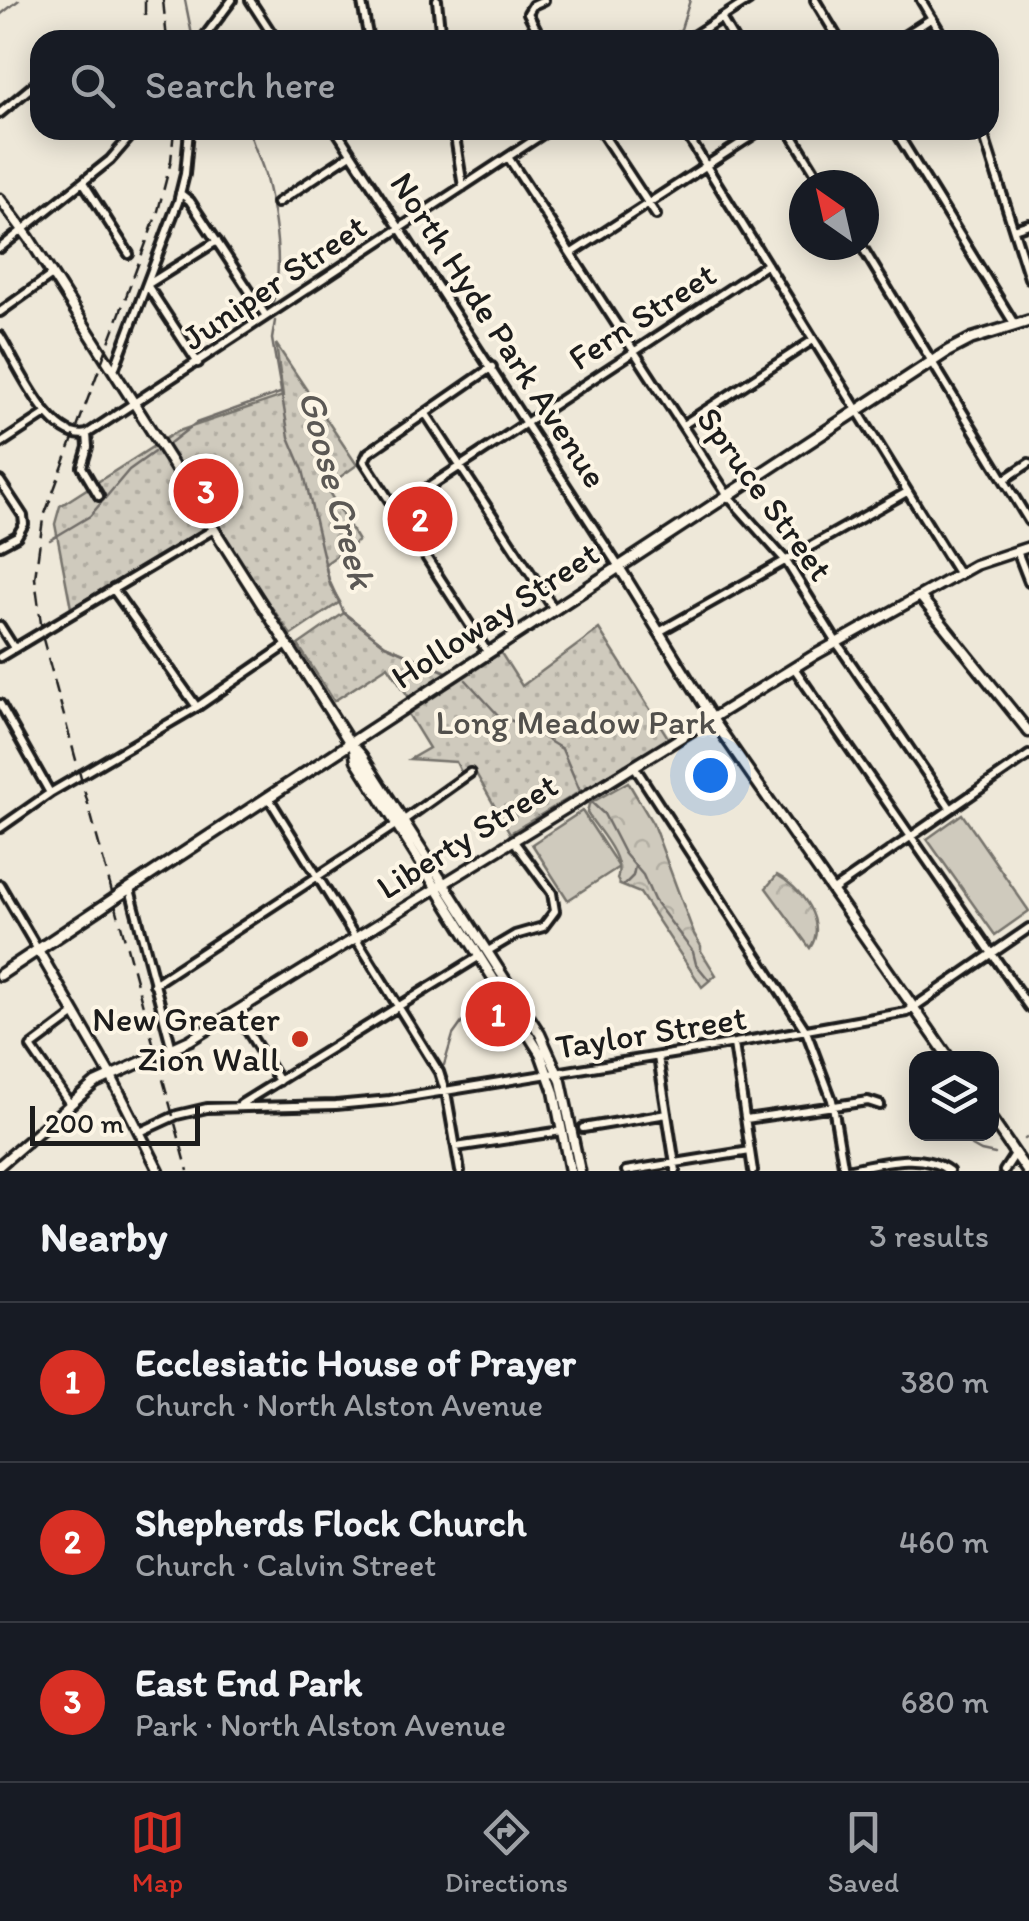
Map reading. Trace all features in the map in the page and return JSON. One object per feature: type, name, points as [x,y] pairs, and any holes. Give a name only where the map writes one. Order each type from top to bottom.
[{"type":"main road","name":"Holloway Street","points":[[0,975],[963,342],[1029,321]]},
{"type":"street","points":[[210,30],[232,0]]},
{"type":"street","points":[[250,0],[270,30]]},
{"type":"street","points":[[436,0],[440,30]]},
{"type":"street","points":[[536,30],[528,17],[530,9],[544,0]]},
{"type":"street","points":[[702,30],[749,0]]},
{"type":"street","points":[[814,0],[833,30]]},
{"type":"street","points":[[920,0],[939,30]]},
{"type":"street","points":[[362,4],[366,30]]},
{"type":"street","points":[[721,18],[728,30]]},
{"type":"street","points":[[913,30],[932,18]]},
{"type":"street","points":[[0,113],[30,88]]},
{"type":"street","points":[[0,248],[110,160],[127,140]]},
{"type":"street","points":[[113,371],[180,193],[188,140]]},
{"type":"street","name":"North Hyde Park Avenue","points":[[343,140],[492,367],[712,718],[943,1051]]},
{"type":"street","points":[[456,140],[463,188]]},
{"type":"street","name":"Juniper Street","points":[[47,412],[60,428],[73,435],[87,434],[534,140]]},
{"type":"street","points":[[606,140],[656,215]]},
{"type":"street","points":[[690,140],[958,574]]},
{"type":"street","points":[[572,254],[746,140]]},
{"type":"street","points":[[795,140],[814,170]]},
{"type":"street","points":[[901,140],[1016,324]]},
{"type":"street","points":[[985,140],[1029,278]]},
{"type":"street","points":[[277,202],[352,154]]},
{"type":"street","name":"Spruce Street","points":[[508,157],[728,496],[786,561],[951,809]]},
{"type":"street","points":[[83,182],[129,254]]},
{"type":"street","points":[[180,193],[190,200],[266,316]]},
{"type":"street","points":[[0,199],[24,230],[484,953],[540,1034],[580,1171]]},
{"type":"street","points":[[1014,229],[1029,224]]},
{"type":"street","points":[[148,284],[216,241]]},
{"type":"street","points":[[870,260],[1029,521]]},
{"type":"street","name":"Fern Street","points":[[394,510],[767,264]]},
{"type":"street","points":[[0,312],[52,275]]},
{"type":"street","points":[[148,284],[198,363]]},
{"type":"street","points":[[0,336],[47,412],[0,444]]},
{"type":"street","points":[[683,425],[813,340]]},
{"type":"street","points":[[488,653],[364,460],[368,452],[492,367]]},
{"type":"street","points":[[426,414],[554,609]]},
{"type":"street","points":[[87,434],[82,467],[100,496]]},
{"type":"street","points":[[1004,480],[1029,464]]},
{"type":"street","points":[[0,481],[23,516],[24,524],[20,533],[0,546]]},
{"type":"street","points":[[658,632],[907,492]]},
{"type":"street","points":[[0,656],[214,529]]},
{"type":"street","name":"Liberty Street","points":[[0,1165],[95,1083],[172,1050],[236,1012],[837,642],[958,574],[1029,546]]},
{"type":"street","points":[[1016,550],[1029,582]]},
{"type":"street","points":[[113,589],[197,707]]},
{"type":"street","points":[[920,596],[1029,732]]},
{"type":"street","points":[[0,626],[14,648]]},
{"type":"street","points":[[0,828],[50,793],[197,707],[287,645]]},
{"type":"street","points":[[794,668],[1029,1007]]},
{"type":"street","points":[[0,704],[50,793]]},
{"type":"street","points":[[832,891],[1029,755]]},
{"type":"street","points":[[634,766],[806,1031],[833,1106],[842,1171],[913,1160],[935,1162],[949,1171]]},
{"type":"street","points":[[154,984],[470,773]]},
{"type":"street","points":[[268,797],[430,1054],[445,1091],[460,1171]]},
{"type":"street","points":[[240,1105],[484,953],[515,935],[543,927],[554,911],[552,893],[513,840]]},
{"type":"street","points":[[0,885],[112,1076],[159,1171]]},
{"type":"street","points":[[126,892],[172,1050]]},
{"type":"street","name":"Taylor Street","points":[[140,1132],[186,1112],[240,1105],[336,1105],[445,1091],[734,1044],[914,1009],[1029,928]]},
{"type":"street","points":[[236,1012],[279,1081]]},
{"type":"street","points":[[70,1104],[31,1047],[76,1014]]},
{"type":"street","points":[[734,1044],[754,1171]]},
{"type":"street","points":[[658,1057],[675,1167]]},
{"type":"street","points":[[554,1074],[570,1171]]},
{"type":"street","points":[[746,1119],[868,1100],[880,1105]]},
{"type":"street","points":[[583,1128],[667,1114]]},
{"type":"street","points":[[999,1130],[1027,1171]]},
{"type":"street","points":[[456,1148],[562,1131]]},
{"type":"street","points":[[626,1171],[675,1167],[750,1151]]},
{"type":"street","points":[[1004,1171],[1015,1154]]},
{"type":"green space","points":[[276,344],[357,465],[326,487],[358,541],[325,564],[330,585],[340,602],[291,635],[213,523],[71,608],[55,524],[60,506],[176,432],[283,396]]},
{"type":"green space","name":"Long Meadow Park","points":[[344,613],[385,645],[449,673],[410,699],[388,666],[334,701],[298,645]]},
{"type":"green space","name":"Long Meadow Park","points":[[599,629],[669,739],[510,833],[474,770],[462,774],[456,762],[410,759],[429,748],[408,714],[501,653],[522,686]]},
{"type":"green space","points":[[628,782],[653,824],[701,951],[716,975],[702,987],[640,893],[620,885],[614,853],[587,813],[589,804]]},
{"type":"green space","points":[[582,811],[619,867],[568,900],[532,844]]},
{"type":"green space","points":[[962,814],[1029,911],[995,935],[927,839]]},
{"type":"green space","points":[[777,875],[802,897],[814,917],[815,938],[810,948],[766,888]]},
{"type":"waterway","points":[[0,15],[19,0]]},
{"type":"waterway","name":"Goose Creek","points":[[185,0],[191,30]]},
{"type":"waterway","points":[[680,30],[690,0]]},
{"type":"waterway","name":"Goose Creek","points":[[253,140],[275,222],[278,271],[273,302]]},
{"type":"waterway","name":"Goose Creek","points":[[275,321],[272,339],[289,437],[303,470],[329,580],[344,613],[385,645],[444,671]]},
{"type":"waterway","points":[[170,443],[196,423],[280,393]]},
{"type":"waterway","points":[[50,540],[90,516],[129,470],[154,452]]},
{"type":"waterway","name":"Goose Creek","points":[[466,680],[499,716],[523,725],[562,749],[580,791]]},
{"type":"waterway","name":"Goose Creek","points":[[591,802],[604,814],[624,853],[643,875],[654,900],[709,980]]},
{"type":"waterway","points":[[624,885],[633,876],[635,866]]},
{"type":"waterway","points":[[444,1065],[453,1035],[468,1014],[476,1015],[494,999]]},
{"type":"waterway","name":"Goose Creek","points":[[1025,1139],[1029,1136]]},
{"type":"waterway","name":"Goose Creek","points":[[963,1141],[995,1154]]},
{"type":"railway","points":[[145,0],[145,23]]},
{"type":"railway","points":[[163,0],[166,30]]},
{"type":"railway","points":[[173,140],[158,211],[43,519],[35,578],[43,639],[188,1171]]},
{"type":"place","name":"East End Park","points":[[206,491]]},
{"type":"place","name":"Shepherds Flock Church","points":[[420,519]]},
{"type":"place","name":"Ecclesiatic House of Prayer","points":[[498,1014]]},
{"type":"place","name":"New Greater Zion Wall","points":[[300,1039]]}]
